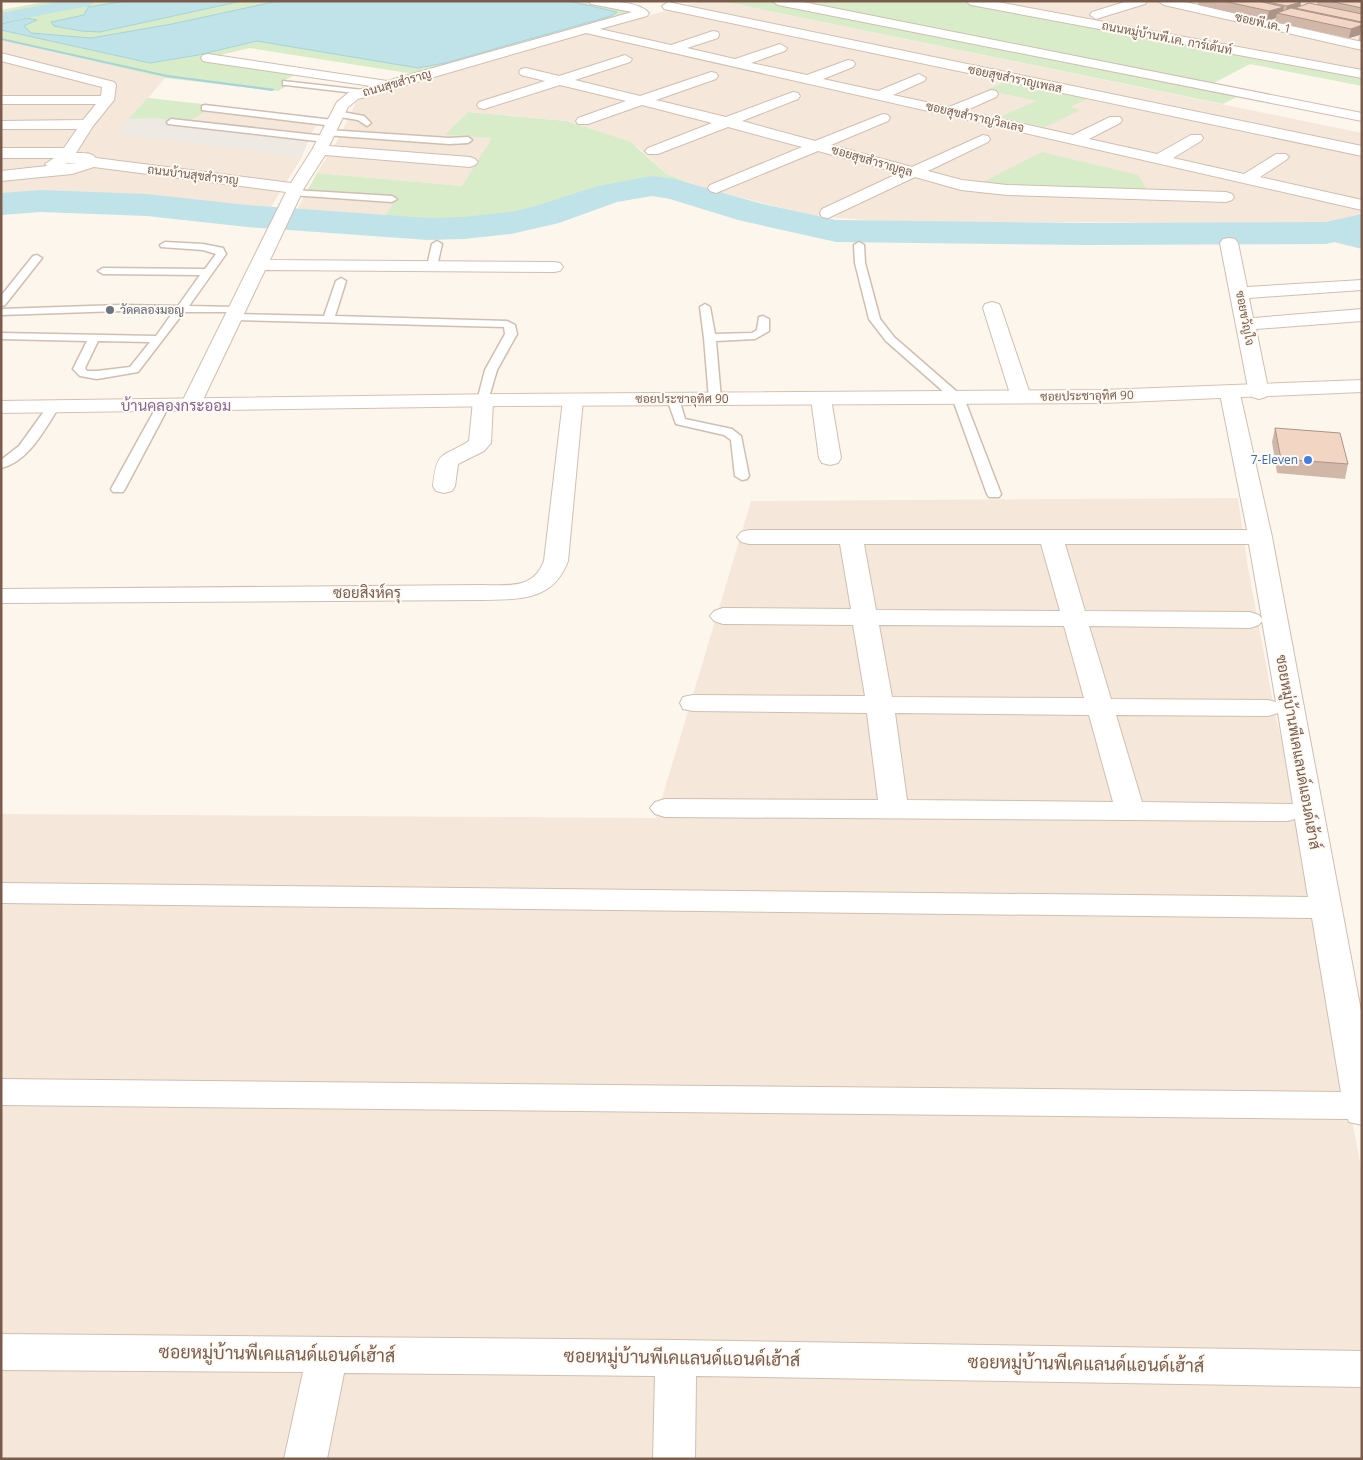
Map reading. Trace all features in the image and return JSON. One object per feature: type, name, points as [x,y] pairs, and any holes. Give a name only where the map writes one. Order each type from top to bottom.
[{"type":"street","points":[[595,1],[639,10],[656,10]]},
{"type":"street","name":"ถนนสุขสำราญ","points":[[191,404],[293,195],[329,132],[344,101],[363,92],[689,1]]},
{"type":"street","points":[[778,1],[1362,117]]},
{"type":"street","name":"ถนนหมู่บ้านพี.เค. การ์เด้นท์","points":[[972,1],[1362,74]]},
{"type":"street","points":[[1096,15],[1141,1]]},
{"type":"street","name":"ซอยพี.เค. 1","points":[[1164,1],[1362,46]]},
{"type":"street","name":"ซอยสุขสำราญเพลส","points":[[656,10],[1362,150]]},
{"type":"street","points":[[1182,20],[1209,11]]},
{"type":"street","points":[[1247,33],[1273,26]]},
{"type":"street","name":"ซอยสุขสำราญวิลเลจ","points":[[588,30],[1362,205]]},
{"type":"street","points":[[672,49],[713,35]]},
{"type":"street","points":[[1305,50],[1336,40]]},
{"type":"street","points":[[737,64],[780,48]]},
{"type":"street","points":[[1,57],[109,85],[107,100],[87,124],[66,160],[1,176]]},
{"type":"street","points":[[208,58],[391,84]]},
{"type":"street","points":[[484,105],[626,59]]},
{"type":"street","name":"ซอยสุขสำราญคูล","points":[[480,60],[521,68],[513,71]]},
{"type":"street","name":"ซอยสุขสำราญคูล","points":[[480,60],[513,71],[643,100],[910,172],[978,188],[1226,197]]},
{"type":"street","points":[[808,80],[848,64]]},
{"type":"street","points":[[20,76],[76,76]]},
{"type":"street","points":[[583,121],[711,76]]},
{"type":"street","points":[[879,96],[919,78]]},
{"type":"street","points":[[952,112],[991,94]]},
{"type":"street","points":[[653,152],[794,96]]},
{"type":"street","points":[[1,100],[107,100]]},
{"type":"street","points":[[716,188],[883,118]]},
{"type":"street","points":[[1075,140],[1115,120]]},
{"type":"street","points":[[1,125],[87,124]]},
{"type":"street","points":[[329,132],[470,162]]},
{"type":"street","points":[[1160,159],[1196,138]]},
{"type":"street","points":[[828,213],[910,172],[983,139]]},
{"type":"street","points":[[1,153],[66,160]]},
{"type":"street","points":[[1246,179],[1281,157]]},
{"type":"street","name":"ถนนบ้านสุขสำราญ","points":[[66,160],[82,167],[91,162],[293,195]]},
{"type":"street","points":[[1340,200],[1362,186]]},
{"type":"street","name":"ซอยขวัญใจ","points":[[1229,243],[1259,393]]},
{"type":"street","points":[[259,265],[554,267]]},
{"type":"street","points":[[1240,293],[1362,285]]},
{"type":"street","points":[[992,308],[1022,397]]},
{"type":"street","points":[[1246,324],[1362,315]]},
{"type":"street","name":"ซอยประชาอุทิศ 90","points":[[1,407],[1230,394],[1362,386]]},
{"type":"street","name":"ซอยหมู่บ้านพีเคแลนด์แอนด์เฮ้าส์","points":[[1230,394],[1260,537],[1361,1109]]},
{"type":"street","points":[[820,399],[830,458]]},
{"type":"street","name":"ซอยสิงห์ครุ","points":[[1,596],[443,593],[512,591],[530,588],[543,583],[550,575],[556,561],[573,400]]},
{"type":"street","points":[[444,486],[447,464],[450,459],[476,447],[480,443],[483,401]]},
{"type":"street","points":[[749,537],[1260,537]]},
{"type":"street","points":[[1051,537],[1130,810]]},
{"type":"street","points":[[851,538],[880,704],[894,810]]},
{"type":"street","points":[[723,616],[1250,620]]},
{"type":"street","points":[[693,703],[1268,708]]},
{"type":"street","points":[[665,808],[1287,812]]},
{"type":"street","points":[[1,893],[1325,908]]},
{"type":"street","points":[[1,1092],[1361,1109]]},
{"type":"street","name":"ซอยหมู่บ้านพีเคแลนด์แอนด์เฮ้าส์","points":[[1,1352],[676,1358],[1362,1369]]},
{"type":"street","points":[[305,1459],[327,1355]]},
{"type":"street","points":[[674,1459],[676,1358]]},
{"type":"lane","points":[[286,82],[363,92]]},
{"type":"lane","points":[[205,108],[329,132],[361,118],[367,123]]},
{"type":"lane","points":[[172,122],[456,141],[468,140]]},
{"type":"lane","points":[[293,195],[392,199]]},
{"type":"lane","points":[[432,266],[437,244]]},
{"type":"lane","points":[[94,338],[79,369],[84,374],[97,375],[134,370],[160,339],[221,254],[218,250],[203,247],[165,245]]},
{"type":"lane","points":[[859,245],[860,263],[875,319],[890,339],[958,398],[994,494]]},
{"type":"lane","points":[[1,303],[37,258]]},
{"type":"lane","points":[[103,271],[208,272]]},
{"type":"lane","points":[[330,319],[341,282]]},
{"type":"lane","points":[[705,307],[710,338],[715,399]]},
{"type":"lane","points":[[1,312],[120,308],[182,309],[330,319],[507,324],[511,327],[511,334],[491,370],[483,401]]},
{"type":"lane","points":[[710,338],[755,336],[763,330],[763,319]]},
{"type":"lane","points":[[1,336],[160,339]]},
{"type":"lane","points":[[673,399],[680,421],[728,432],[737,439],[742,476]]},
{"type":"lane","points":[[118,490],[164,404]]},
{"type":"lane","points":[[1,464],[6,463],[21,452],[54,406]]},
{"type":"shaded area","points":[[701,1],[721,1],[1362,133],[1362,216],[1339,222],[1275,224],[1090,222],[903,223],[814,216],[696,186],[665,173],[638,147],[568,121],[468,112],[446,135],[493,138],[462,186],[317,173],[340,136],[356,102],[368,95]]},
{"type":"shaded area","points":[[988,1],[1362,1],[1362,70]]},
{"type":"shaded area","points":[[1,40],[165,78],[148,98],[321,117],[310,136],[118,133],[302,157],[269,210],[87,195],[49,194],[1,199]]},
{"type":"shaded area","points":[[152,118],[310,136],[302,157],[117,134],[128,119]]},
{"type":"shaded area","points":[[307,191],[398,197],[384,218],[295,213]]},
{"type":"shaded area","points":[[1238,498],[1248,567],[1275,713],[1302,824],[1332,1017],[1362,1173],[1362,1459],[1,1459],[1,814],[656,818],[751,501]]},
{"type":"green space","points":[[49,1],[126,1],[88,7],[84,15],[54,26],[80,31],[100,32],[242,1],[278,1],[172,24],[91,38],[31,33],[24,26],[36,20],[27,18],[1,24],[1,10]]},
{"type":"green space","points":[[569,1],[587,1],[628,9],[634,13],[414,74],[249,48],[200,60],[296,74],[282,82],[290,84],[278,91],[165,78],[1,40],[1,30],[150,63],[198,55],[257,41],[418,68],[445,63],[611,16],[616,12]]},
{"type":"green space","points":[[721,1],[769,1],[1241,95],[1223,104]]},
{"type":"green space","points":[[787,1],[955,1],[1362,78],[1362,86],[1250,64],[1210,85]]},
{"type":"green space","points":[[1007,81],[1090,98],[1070,107],[1080,110],[1045,127],[999,117],[1036,101],[987,90]]},
{"type":"green space","points":[[148,98],[218,106],[186,122],[152,118],[128,119]]},
{"type":"green space","points":[[468,112],[567,121],[631,142],[665,173],[696,186],[690,188],[644,182],[626,184],[588,193],[554,206],[463,222],[384,218],[397,197],[307,191],[317,173],[462,186],[492,138],[445,135]]},
{"type":"green space","points":[[1042,152],[1138,175],[1148,191],[979,184]]},
{"type":"water","points":[[126,1],[242,1],[100,32],[54,26],[51,22],[84,15],[88,7]]},
{"type":"water","points":[[278,1],[569,1],[617,12],[611,16],[445,63],[418,68],[257,41],[198,55],[150,63],[1,30],[1,24],[27,18],[37,20],[24,26],[31,33],[91,38],[172,24]]},
{"type":"building","points":[[1223,1],[1258,1],[1284,7],[1269,11]]},
{"type":"building","points":[[1263,1],[1299,1],[1301,2],[1287,6]]},
{"type":"building","points":[[1329,1],[1362,1],[1362,8]]},
{"type":"building","points":[[1309,3],[1362,14],[1362,22],[1295,8]]},
{"type":"building","points":[[1291,8],[1362,23],[1362,25],[1351,29],[1277,13]]},
{"type":"building","points":[[1275,428],[1340,433],[1348,464],[1281,459]]},
{"type":"waterway","points":[[1,18],[88,1]]},
{"type":"waterway","points":[[1,39],[167,76],[272,89]]},
{"type":"waterway","points":[[1,204],[41,201],[147,205],[247,216],[428,229],[464,228],[511,223],[546,215],[610,193],[652,186],[674,189],[751,212],[836,231],[1086,234],[1326,233],[1362,225]]},
{"type":"waterway","points":[[1326,233],[1362,243]]},
{"type":"place","name":"วัดคลองมอญ","points":[[110,310]]},
{"type":"place","name":"7-Eleven","points":[[1308,460]]},
{"type":"district","name":"บ้านคลองกระออม","points":[[176,406]]}]
